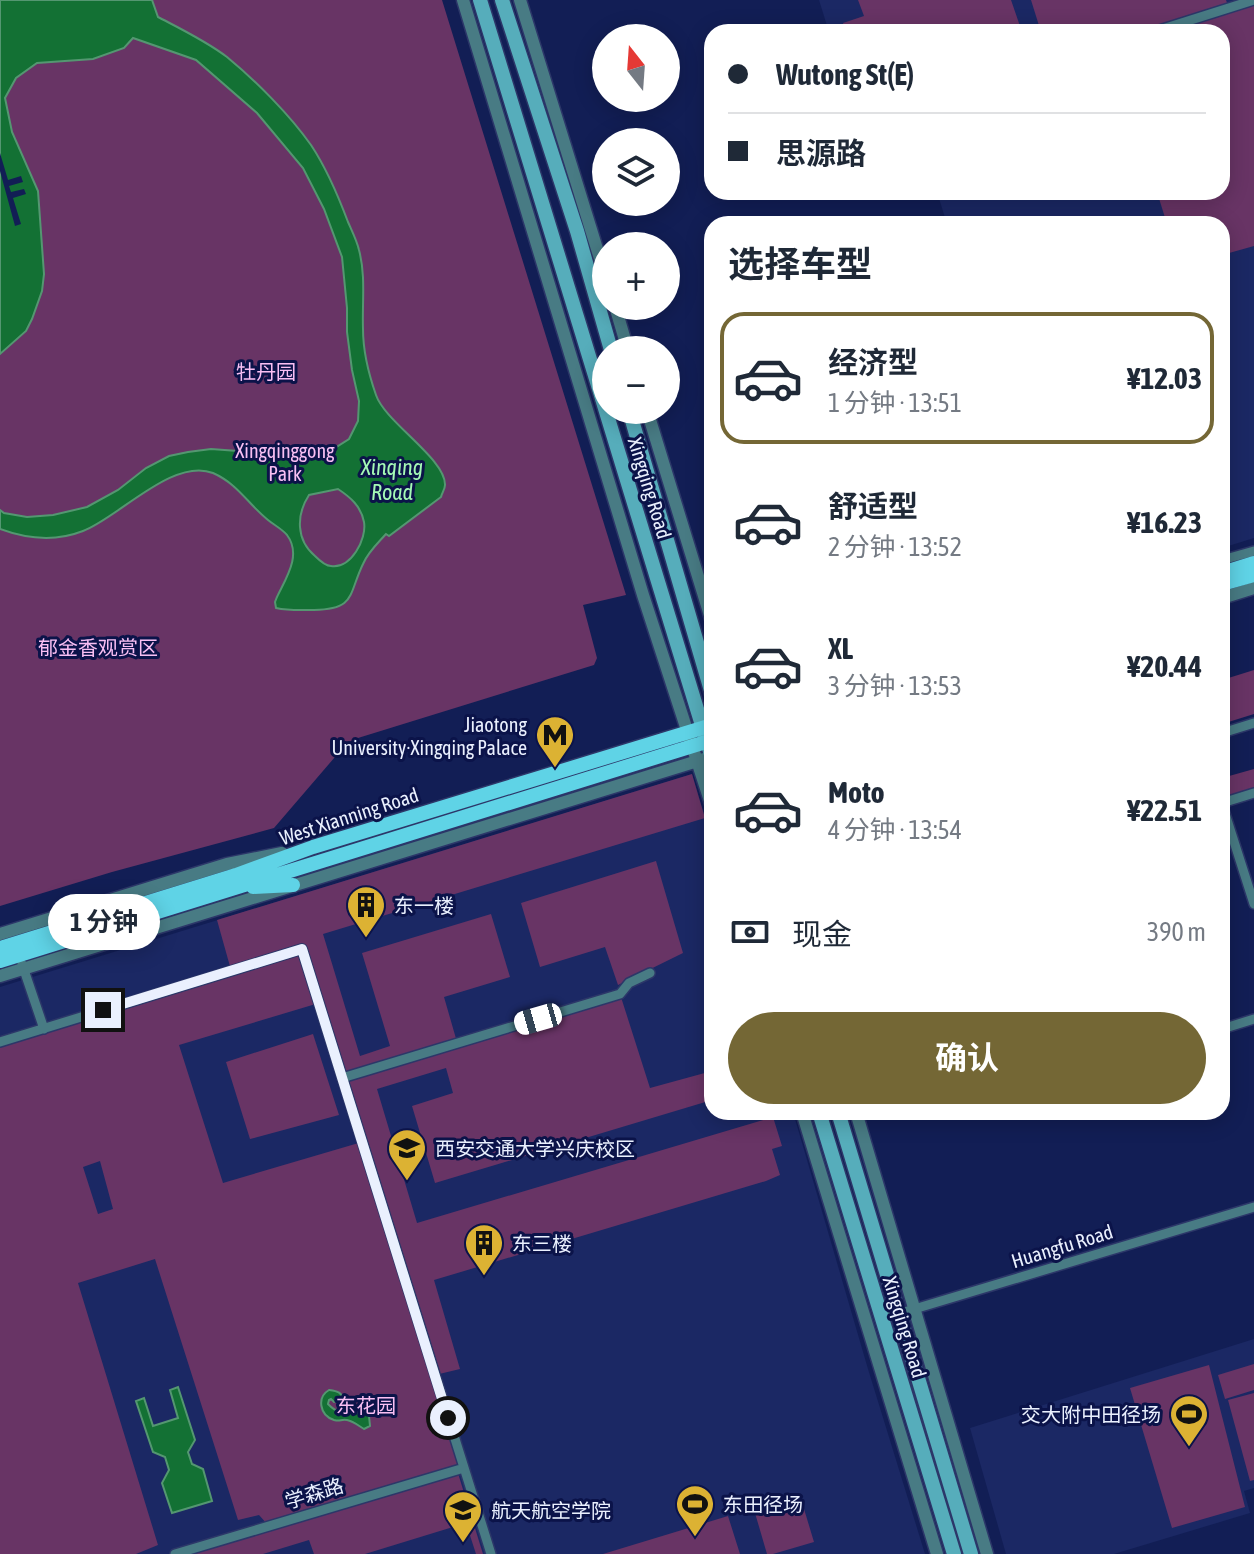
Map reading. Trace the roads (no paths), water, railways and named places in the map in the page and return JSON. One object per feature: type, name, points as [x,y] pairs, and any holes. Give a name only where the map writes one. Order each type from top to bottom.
[{"type":"main road","name":"Xingqing Road","points":[[480,0],[704,741]]},
{"type":"main road","points":[[502,0],[577,231],[607,336]]},
{"type":"main road","name":"Xingqing Road","points":[[633,424],[704,667]]},
{"type":"main road","points":[[1230,570],[1254,563]]},
{"type":"main road","points":[[1230,582],[1254,575]]},
{"type":"main road","name":"West Xianning Road","points":[[0,948],[20,955],[313,847],[704,744]]},
{"type":"main road","name":"West Xianning Road","points":[[0,961],[704,744]]},
{"type":"main road","points":[[233,888],[293,885]]},
{"type":"main road","name":"Xingqing Road","points":[[821,1120],[954,1554]]},
{"type":"main road","name":"Xingqing Road","points":[[840,1120],[971,1554]]},
{"type":"street","points":[[463,0],[643,595],[704,742]]},
{"type":"street","points":[[520,0],[592,233]]},
{"type":"street","points":[[1178,24],[1254,0]]},
{"type":"street","points":[[651,424],[704,596]]},
{"type":"street","points":[[1230,558],[1254,551]]},
{"type":"street","points":[[1230,596],[1254,588]]},
{"type":"street","points":[[1230,730],[1254,723]]},
{"type":"street","points":[[0,976],[20,955],[293,885],[704,744]]},
{"type":"street","points":[[1230,800],[1254,793]]},
{"type":"street","points":[[1230,828],[1254,904]]},
{"type":"street","points":[[0,934],[227,864],[313,847]]},
{"type":"street","points":[[0,1042],[302,949],[491,1554]]},
{"type":"street","points":[[20,955],[44,1029]]},
{"type":"street","points":[[342,1078],[620,994],[629,983],[650,973]]},
{"type":"street","points":[[1230,1026],[1254,1019]]},
{"type":"street","points":[[804,1120],[937,1554]]},
{"type":"street","points":[[858,1120],[987,1554]]},
{"type":"street","name":"Huangfu Road","points":[[881,1319],[1254,1207]]},
{"type":"street","name":"学森路","points":[[175,1554],[464,1468]]},
{"type":"water","name":"Xinqing Road","points":[[0,0],[152,0],[158,17],[227,57],[272,98],[316,153],[359,250],[363,280],[364,345],[376,395],[391,417],[436,464],[443,475],[445,488],[441,497],[389,536],[386,534],[365,560],[349,598],[337,607],[328,609],[276,608],[275,602],[293,558],[291,543],[285,533],[236,488],[213,473],[197,470],[181,473],[146,491],[97,524],[62,537],[41,538],[0,529],[0,510],[27,517],[87,507],[169,456],[211,449],[261,456],[296,456],[330,451],[349,439],[358,421],[359,401],[347,332],[342,257],[324,209],[303,168],[257,113],[196,60],[133,38],[124,48],[93,59],[37,63],[16,78],[5,98],[12,132],[38,191],[44,274],[42,291],[26,331],[0,354]],"holes":[[[338,489],[360,511],[364,529],[360,544],[351,558],[338,566],[329,566],[304,543],[300,519],[309,495]]]},
{"type":"water","points":[[178,1387],[195,1440],[188,1452],[192,1464],[203,1469],[212,1501],[172,1513],[162,1483],[169,1470],[165,1457],[153,1452],[136,1401],[144,1398],[153,1426],[178,1418],[170,1390]]},
{"type":"water","points":[[329,1390],[342,1396],[342,1401],[329,1400],[328,1404],[333,1409],[369,1416],[370,1426],[364,1429],[349,1421],[329,1418],[321,1401]]},
{"type":"place","name":"Jiaotong University·Xingqing Palace","points":[[555,769]]},
{"type":"place","name":"东一楼","points":[[366,939]]},
{"type":"place","name":"西安交通大学兴庆校区","points":[[407,1182]]},
{"type":"place","name":"东三楼","points":[[484,1277]]},
{"type":"place","name":"交大附中田径场","points":[[1189,1448]]},
{"type":"place","name":"东田径场","points":[[695,1538]]},
{"type":"place","name":"航天航空学院","points":[[463,1544]]},
{"type":"park label","name":"牡丹园","points":[[266,371]]},
{"type":"park label","name":"Xingqinggong Park","points":[[285,462]]},
{"type":"park label","name":"郁金香观赏区","points":[[98,647]]},
{"type":"park label","name":"东花园","points":[[366,1405]]}]
